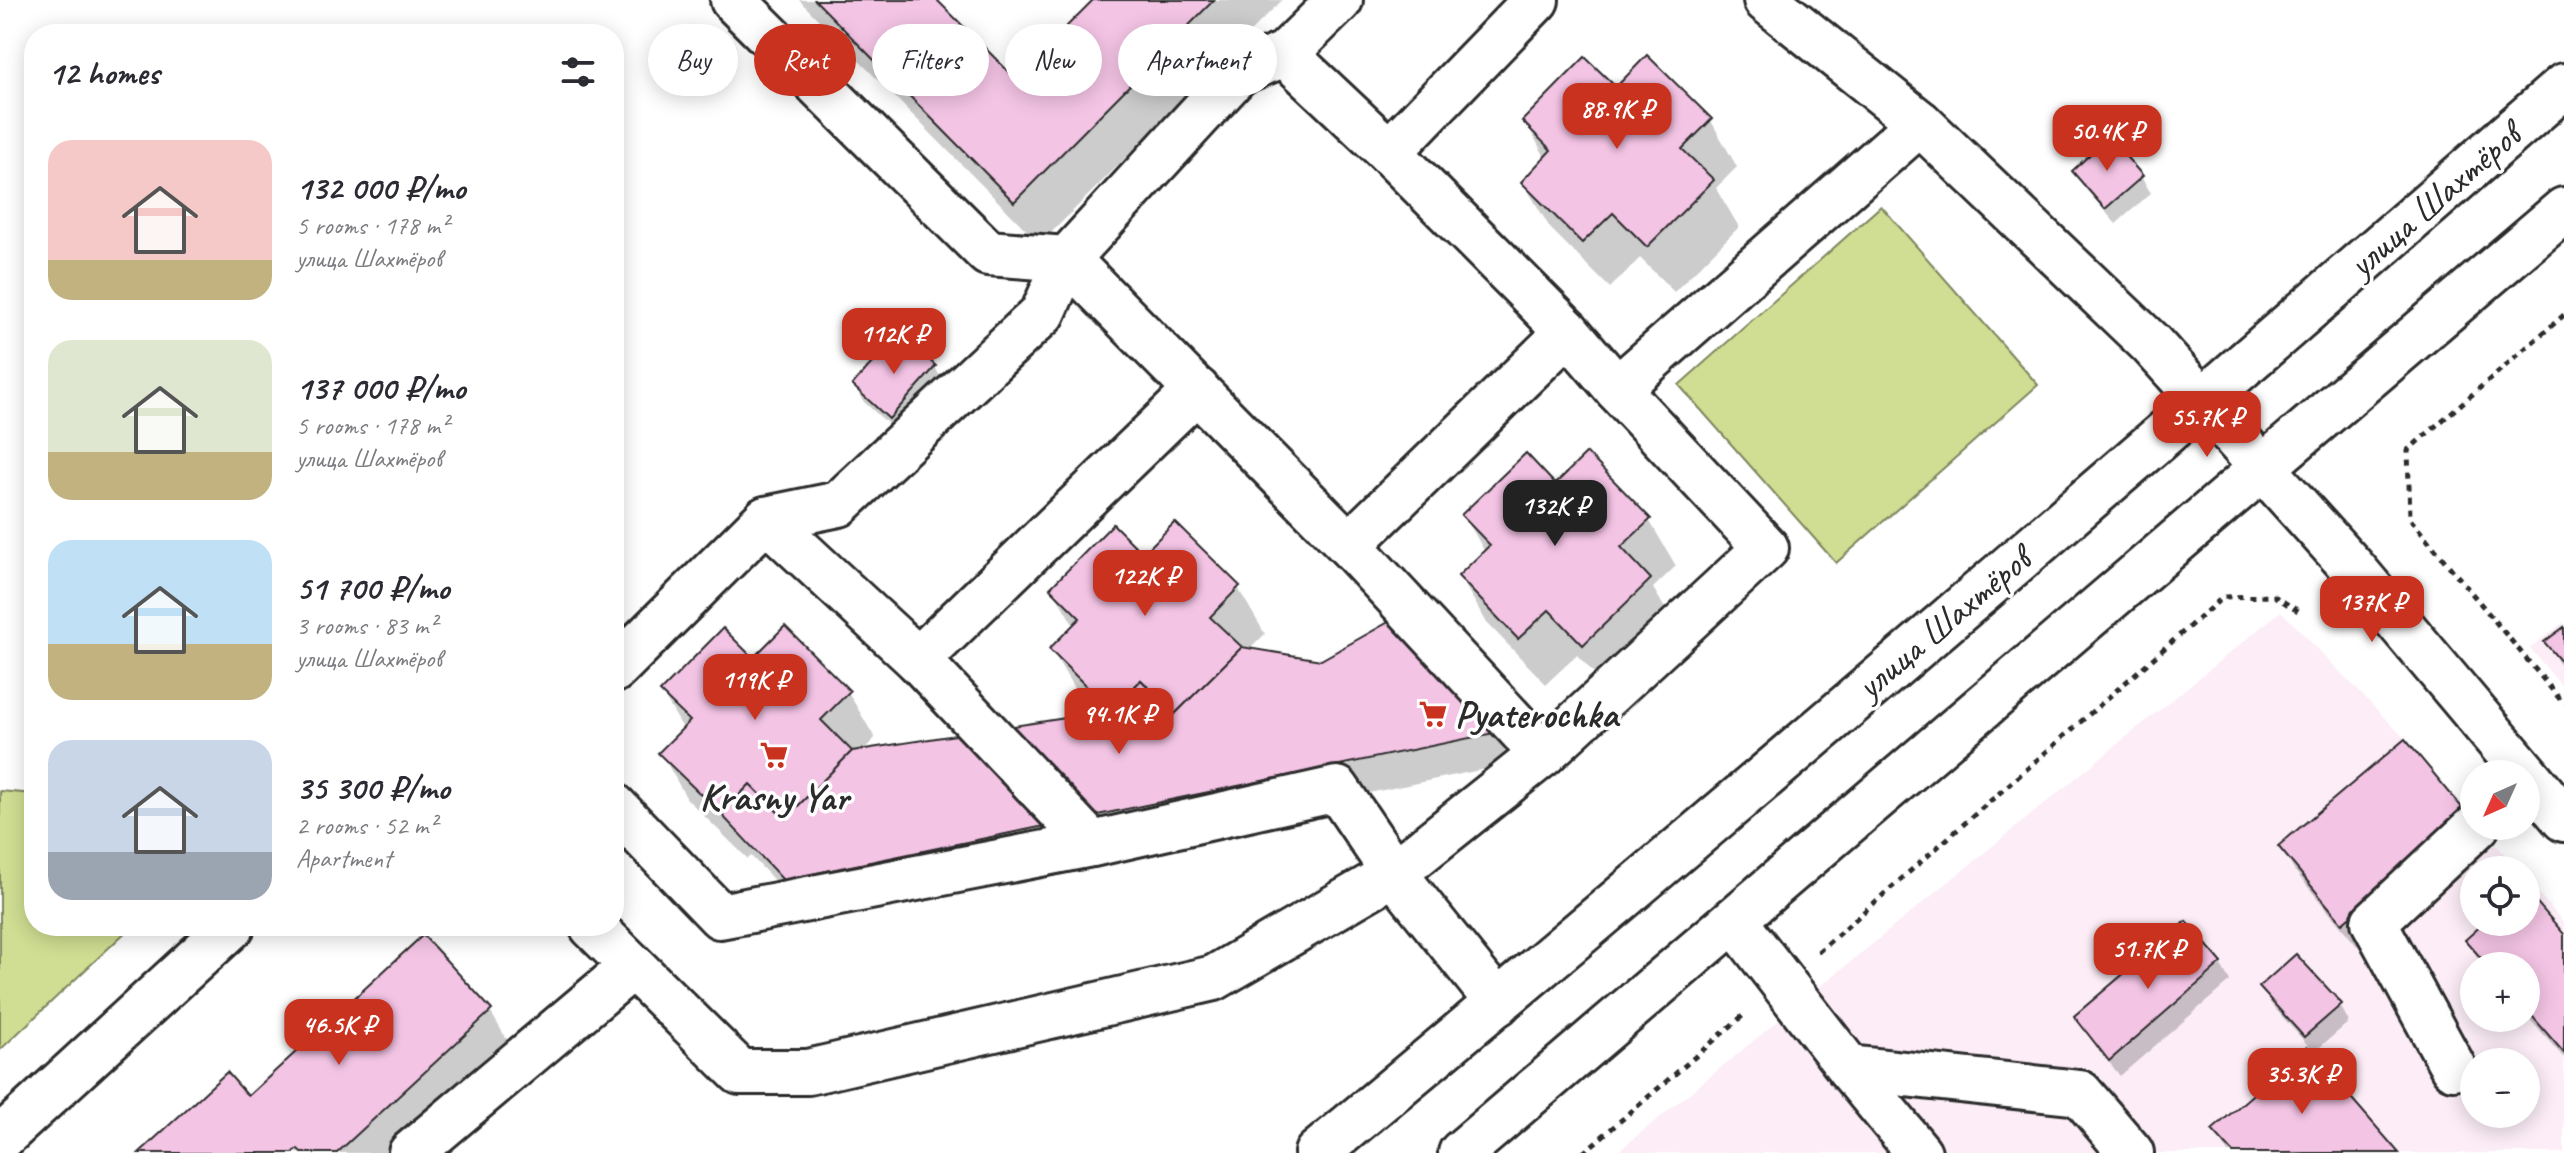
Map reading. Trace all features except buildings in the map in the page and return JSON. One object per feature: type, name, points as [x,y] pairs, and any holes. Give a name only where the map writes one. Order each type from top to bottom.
[{"type":"main road","points":[[733,0],[988,253],[1067,259],[1349,545],[1543,754]]},
{"type":"main road","points":[[624,660],[766,519],[839,504],[1043,313],[1067,259],[1239,72],[1285,54],[1340,0]]},
{"type":"main road","points":[[1389,152],[1536,0]]},
{"type":"main road","points":[[1766,0],[1920,123],[2151,344],[2353,568],[2512,760]]},
{"type":"main road","points":[[602,936],[740,1072],[808,1072],[1214,978],[1394,873],[1543,754],[1766,548],[1568,332],[1389,152],[1285,54]]},
{"type":"main road","name":"улица Шахтёров","points":[[1317,1153],[1498,1003],[2202,403],[2564,86]]},
{"type":"main road","points":[[1617,389],[1920,123]]},
{"type":"main road","points":[[1461,1153],[2564,210]]},
{"type":"main road","points":[[1349,545],[1568,332]]},
{"type":"main road","points":[[918,660],[1197,390]]},
{"type":"main road","points":[[766,519],[918,660],[1092,844]]},
{"type":"main road","points":[[624,816],[720,916],[1092,844],[1337,789],[1394,873],[1498,1003]]},
{"type":"main road","points":[[2540,792],[2564,819]]},
{"type":"main road","points":[[2453,1067],[2374,922],[2462,840]]},
{"type":"main road","points":[[1734,920],[1919,1153]]},
{"type":"main road","points":[[0,1139],[221,936]]},
{"type":"main road","points":[[411,1153],[632,967]]},
{"type":"main road","points":[[1849,1068],[2080,1093],[2131,1153]]},
{"type":"path","points":[[2564,315],[2408,450],[2410,519],[2564,704]]},
{"type":"path","points":[[1583,1153],[2223,597],[2274,596],[2300,612]]},
{"type":"shaded area","points":[[2281,611],[2405,739],[2460,803],[2460,840],[2492,840],[2506,856],[2460,856],[2460,936],[2540,936],[2540,895],[2564,923],[2564,1153],[1616,1153]]},
{"type":"shaded area","points":[[2564,622],[2564,689],[2530,648]]},
{"type":"green space","points":[[1881,206],[2038,385],[1836,563],[1679,385]]},
{"type":"green space","points":[[0,791],[24,793],[24,936],[121,936],[0,1050]]},
{"type":"place","name":"Pyaterochka","points":[[1433,714]]},
{"type":"place","name":"Krasny Yar","points":[[774,755]]}]
